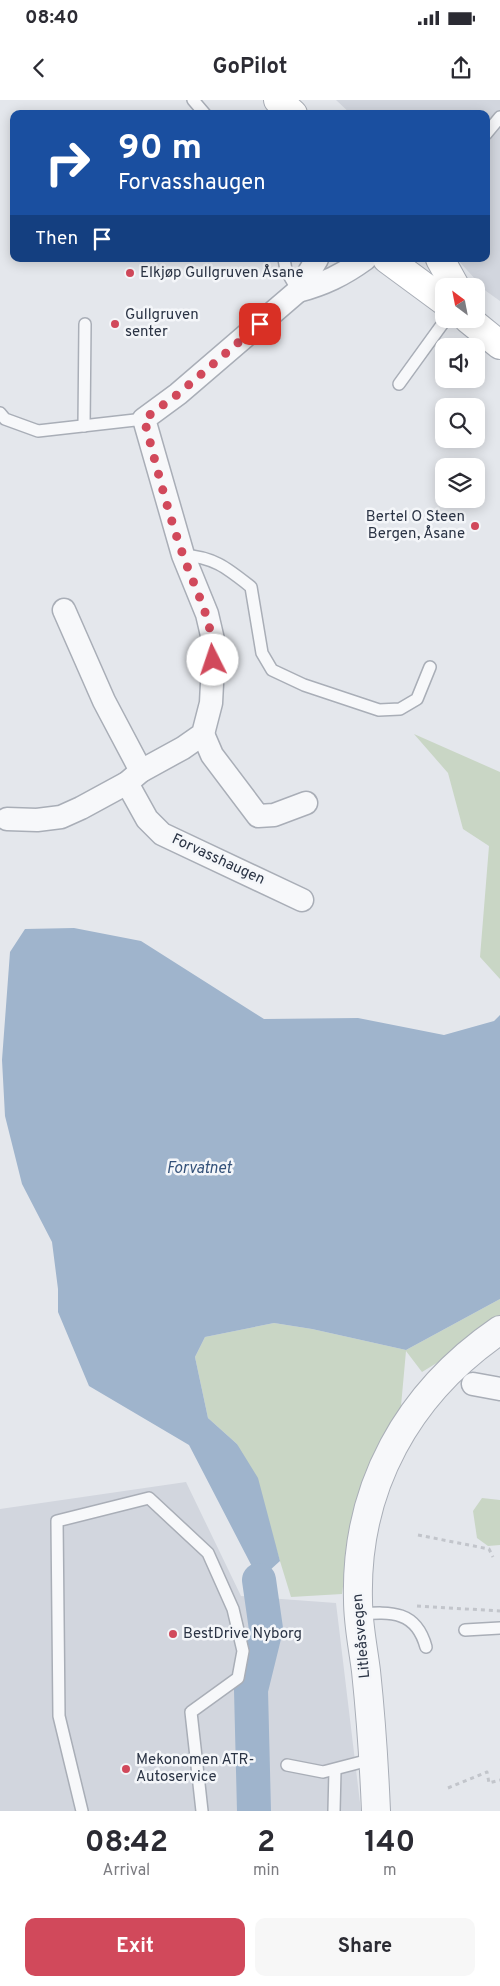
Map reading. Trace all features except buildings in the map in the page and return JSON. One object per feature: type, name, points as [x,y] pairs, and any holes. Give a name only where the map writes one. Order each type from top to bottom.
[{"type":"main road","points":[[276,100],[288,110]]},
{"type":"main road","points":[[392,262],[435,294]]},
{"type":"main road","points":[[442,262],[451,278]]},
{"type":"street","points":[[306,802],[274,815],[258,816],[212,755],[203,734],[211,703],[214,644],[207,614],[183,555],[144,419],[178,394],[298,291],[314,262]]},
{"type":"street","points":[[298,291],[328,282],[346,273],[361,262]]},
{"type":"street","name":"Forvasshaugen","points":[[64,610],[104,701],[134,777],[147,819],[162,834],[302,900]]},
{"type":"street","points":[[7,819],[37,820],[61,817],[134,777],[203,734]]},
{"type":"street","name":"Litleåsvegen","points":[[376,1811],[366,1670],[358,1614],[358,1566],[365,1521],[379,1477],[394,1443],[416,1409],[441,1378],[476,1346],[500,1330]]},
{"type":"street","points":[[473,1384],[500,1389]]},
{"type":"lane","points":[[193,100],[202,110]]},
{"type":"lane","points":[[490,129],[500,117]]},
{"type":"lane","points":[[285,262],[286,270],[298,291]]},
{"type":"lane","points":[[84,426],[85,324]]},
{"type":"lane","points":[[398,384],[439,328]]},
{"type":"lane","points":[[0,413],[5,420],[38,431],[144,419]]},
{"type":"lane","points":[[183,555],[202,556],[220,563],[251,587],[262,653],[272,670],[304,685],[379,710],[400,709],[417,700],[430,668]]},
{"type":"lane","points":[[82,1811],[58,1716],[58,1521],[149,1498],[208,1553],[233,1610],[243,1651],[238,1678],[191,1712],[202,1811]]},
{"type":"lane","points":[[358,1614],[391,1614],[410,1619],[422,1632],[426,1647]]},
{"type":"lane","points":[[465,1630],[500,1628]]},
{"type":"lane","points":[[287,1765],[323,1772],[373,1759]]},
{"type":"lane","points":[[334,1811],[335,1770]]},
{"type":"path","points":[[418,1536],[489,1550],[493,1557]]},
{"type":"path","points":[[409,1606],[500,1611]]},
{"type":"path","points":[[448,1788],[487,1772],[489,1783],[500,1780]]},
{"type":"shaded area","points":[[336,100],[500,100],[500,301],[485,290],[485,278],[474,278],[460,262],[490,262],[490,110],[347,110]]},
{"type":"shaded area","points":[[186,1482],[241,1596],[336,1603],[361,1811],[0,1811],[0,1509]]},
{"type":"green space","points":[[414,734],[500,772],[500,979],[480,957],[489,846],[463,829],[448,773]]},
{"type":"green space","points":[[500,1299],[500,1318],[445,1358],[422,1372],[406,1351],[401,1406],[389,1433],[366,1472],[350,1534],[342,1594],[291,1597],[272,1535],[237,1444],[208,1418],[195,1357],[205,1337],[274,1323],[312,1329],[406,1350]]},
{"type":"green space","points":[[482,1498],[500,1500],[500,1545],[488,1546],[477,1538],[473,1511]]},
{"type":"water","name":"Forvatnet","points":[[74,928],[141,941],[264,1019],[358,1018],[444,1035],[494,1021],[500,1015],[500,1299],[406,1350],[312,1329],[274,1323],[205,1337],[195,1357],[208,1418],[237,1444],[258,1478],[280,1561],[259,1580],[189,1445],[89,1386],[58,1312],[58,1289],[52,1242],[22,1184],[5,1116],[2,1060],[10,952],[25,929]]},
{"type":"waterway","points":[[254,1811],[251,1690],[266,1629],[259,1580]]},
{"type":"place","name":"Elkjøp Gullgruven Åsane","points":[[130,273]]},
{"type":"place","name":"Gullgruven senter","points":[[115,324]]},
{"type":"place","name":"Bertel O Steen Bergen, Åsane","points":[[475,526]]},
{"type":"place","name":"BestDrive Nyborg","points":[[173,1634]]},
{"type":"place","name":"Mekonomen ATR- Autoservice","points":[[126,1769]]},
{"type":"route","points":[[213,660],[214,644],[207,614],[183,555],[144,419],[178,394],[260,324]]}]
